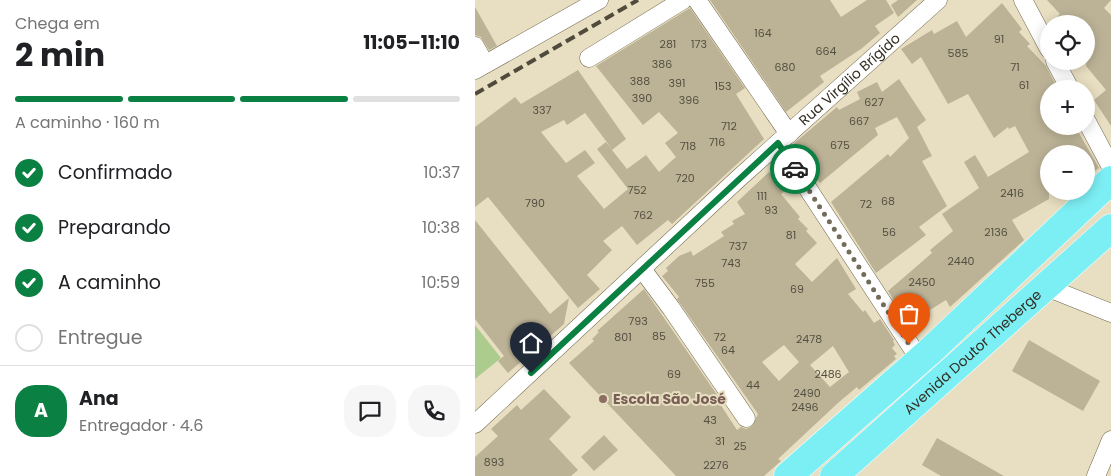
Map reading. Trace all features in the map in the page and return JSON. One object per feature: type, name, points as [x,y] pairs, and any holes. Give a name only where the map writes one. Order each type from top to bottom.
[{"type":"main road","points":[[787,476],[924,356],[1111,180]]},
{"type":"main road","name":"Avenida Doutor Theberge","points":[[834,476],[1111,228]]},
{"type":"main road","points":[[924,356],[948,375]]},
{"type":"street","points":[[475,46],[480,67],[599,0]]},
{"type":"street","points":[[589,58],[683,0]]},
{"type":"street","points":[[697,0],[924,356]]},
{"type":"street","name":"Rua Virgílio Brígido","points":[[475,424],[784,138],[938,0]]},
{"type":"street","points":[[1023,0],[1040,32]]},
{"type":"street","points":[[1094,135],[1111,167]]},
{"type":"street","points":[[642,269],[746,418]]},
{"type":"street","points":[[1045,287],[1111,313]]},
{"type":"street","points":[[1096,476],[1111,440]]},
{"type":"green space","points":[[475,325],[501,358],[475,379]]},
{"type":"building","points":[[710,0],[830,0],[841,17],[867,0],[886,0],[894,13],[875,26],[880,33],[861,49],[820,76],[824,82],[786,112]]},
{"type":"building","points":[[898,0],[917,0],[898,17],[891,5]]},
{"type":"building","points":[[1047,0],[1111,0],[1104,8],[1111,15],[1111,126],[1095,102],[1095,99],[1106,90],[1089,70],[1095,70],[1095,15],[1060,14]]},
{"type":"building","points":[[1002,3],[1022,29],[1019,32],[1030,44],[1027,46],[1040,60],[1040,70],[1048,70],[1053,80],[1040,80],[1040,135],[1080,135],[1086,145],[1040,145],[1040,200],[1047,200],[1012,220],[1024,240],[950,307],[946,300],[925,313],[928,318],[912,329],[888,291],[932,253],[930,250],[953,231],[942,214],[979,188],[964,162],[975,155],[988,177],[1029,152],[1015,126],[1009,129],[1008,127],[994,138],[968,94],[948,104],[921,57],[912,64],[901,49],[932,30],[934,34],[957,21],[966,37]]},
{"type":"building","points":[[475,7],[497,46],[489,50],[481,37],[475,35]]},
{"type":"building","points":[[690,8],[745,88],[736,94],[764,139],[672,224],[668,220],[637,245],[622,226],[603,241],[612,250],[587,275],[600,289],[578,308],[488,197],[475,207],[475,127],[515,97],[521,104],[578,70],[626,139],[612,150],[627,169],[646,155],[659,172],[676,157],[665,143],[678,133],[659,112],[643,125],[596,66]],"holes":[[[585,113],[612,149],[606,142],[597,149],[628,189],[604,209],[577,176],[595,163],[585,150],[566,163],[541,132],[564,120],[567,125]]]},
{"type":"building","points":[[899,79],[926,120],[917,127],[932,156],[922,161],[947,206],[919,227],[926,235],[876,273],[831,202],[888,154],[890,157],[909,138],[897,117],[875,128],[878,135],[820,183],[792,145],[837,107],[839,110],[860,99],[857,92],[877,82],[882,92]]},
{"type":"building","points":[[1095,161],[1099,168],[1095,171]]},
{"type":"building","points":[[784,171],[792,185],[781,194],[800,217],[798,219],[808,229],[806,231],[817,243],[795,264],[812,282],[837,258],[856,289],[848,294],[863,312],[865,310],[874,323],[880,319],[894,340],[895,345],[892,348],[897,354],[894,356],[896,359],[859,390],[857,387],[839,402],[778,459],[781,461],[764,476],[676,476],[569,363],[594,341],[592,339],[599,332],[597,331],[644,289],[722,402],[720,404],[737,430],[741,427],[746,429],[752,426],[758,414],[677,299],[679,297],[662,276],[668,271],[666,268],[679,256],[691,251],[693,256],[724,236],[721,232],[734,224],[732,221],[745,214],[737,202],[769,172],[775,179]],"holes":[[[784,345],[799,362],[779,381],[762,362]],[[833,346],[849,372],[830,387],[810,365]]]},
{"type":"building","points":[[475,220],[550,314],[569,298],[564,324],[508,373],[498,361],[504,356],[475,319]]},
{"type":"building","points":[[1029,340],[1100,381],[1083,411],[1012,371]]},
{"type":"building","points":[[544,389],[571,417],[549,439],[578,470],[571,476],[475,476],[475,457],[498,436],[491,429],[517,405],[521,410]]},
{"type":"building","points":[[604,435],[618,450],[594,471],[581,457]]},
{"type":"building","points":[[937,438],[1004,476],[941,476],[922,465]]},
{"type":"railway","points":[[475,94],[638,0]]},
{"type":"way so far","points":[[795,169],[909,344]]},
{"type":"place","name":"Escola São José","points":[[603,399]]},
{"type":"route","points":[[531,373],[778,143],[795,169]]}]
